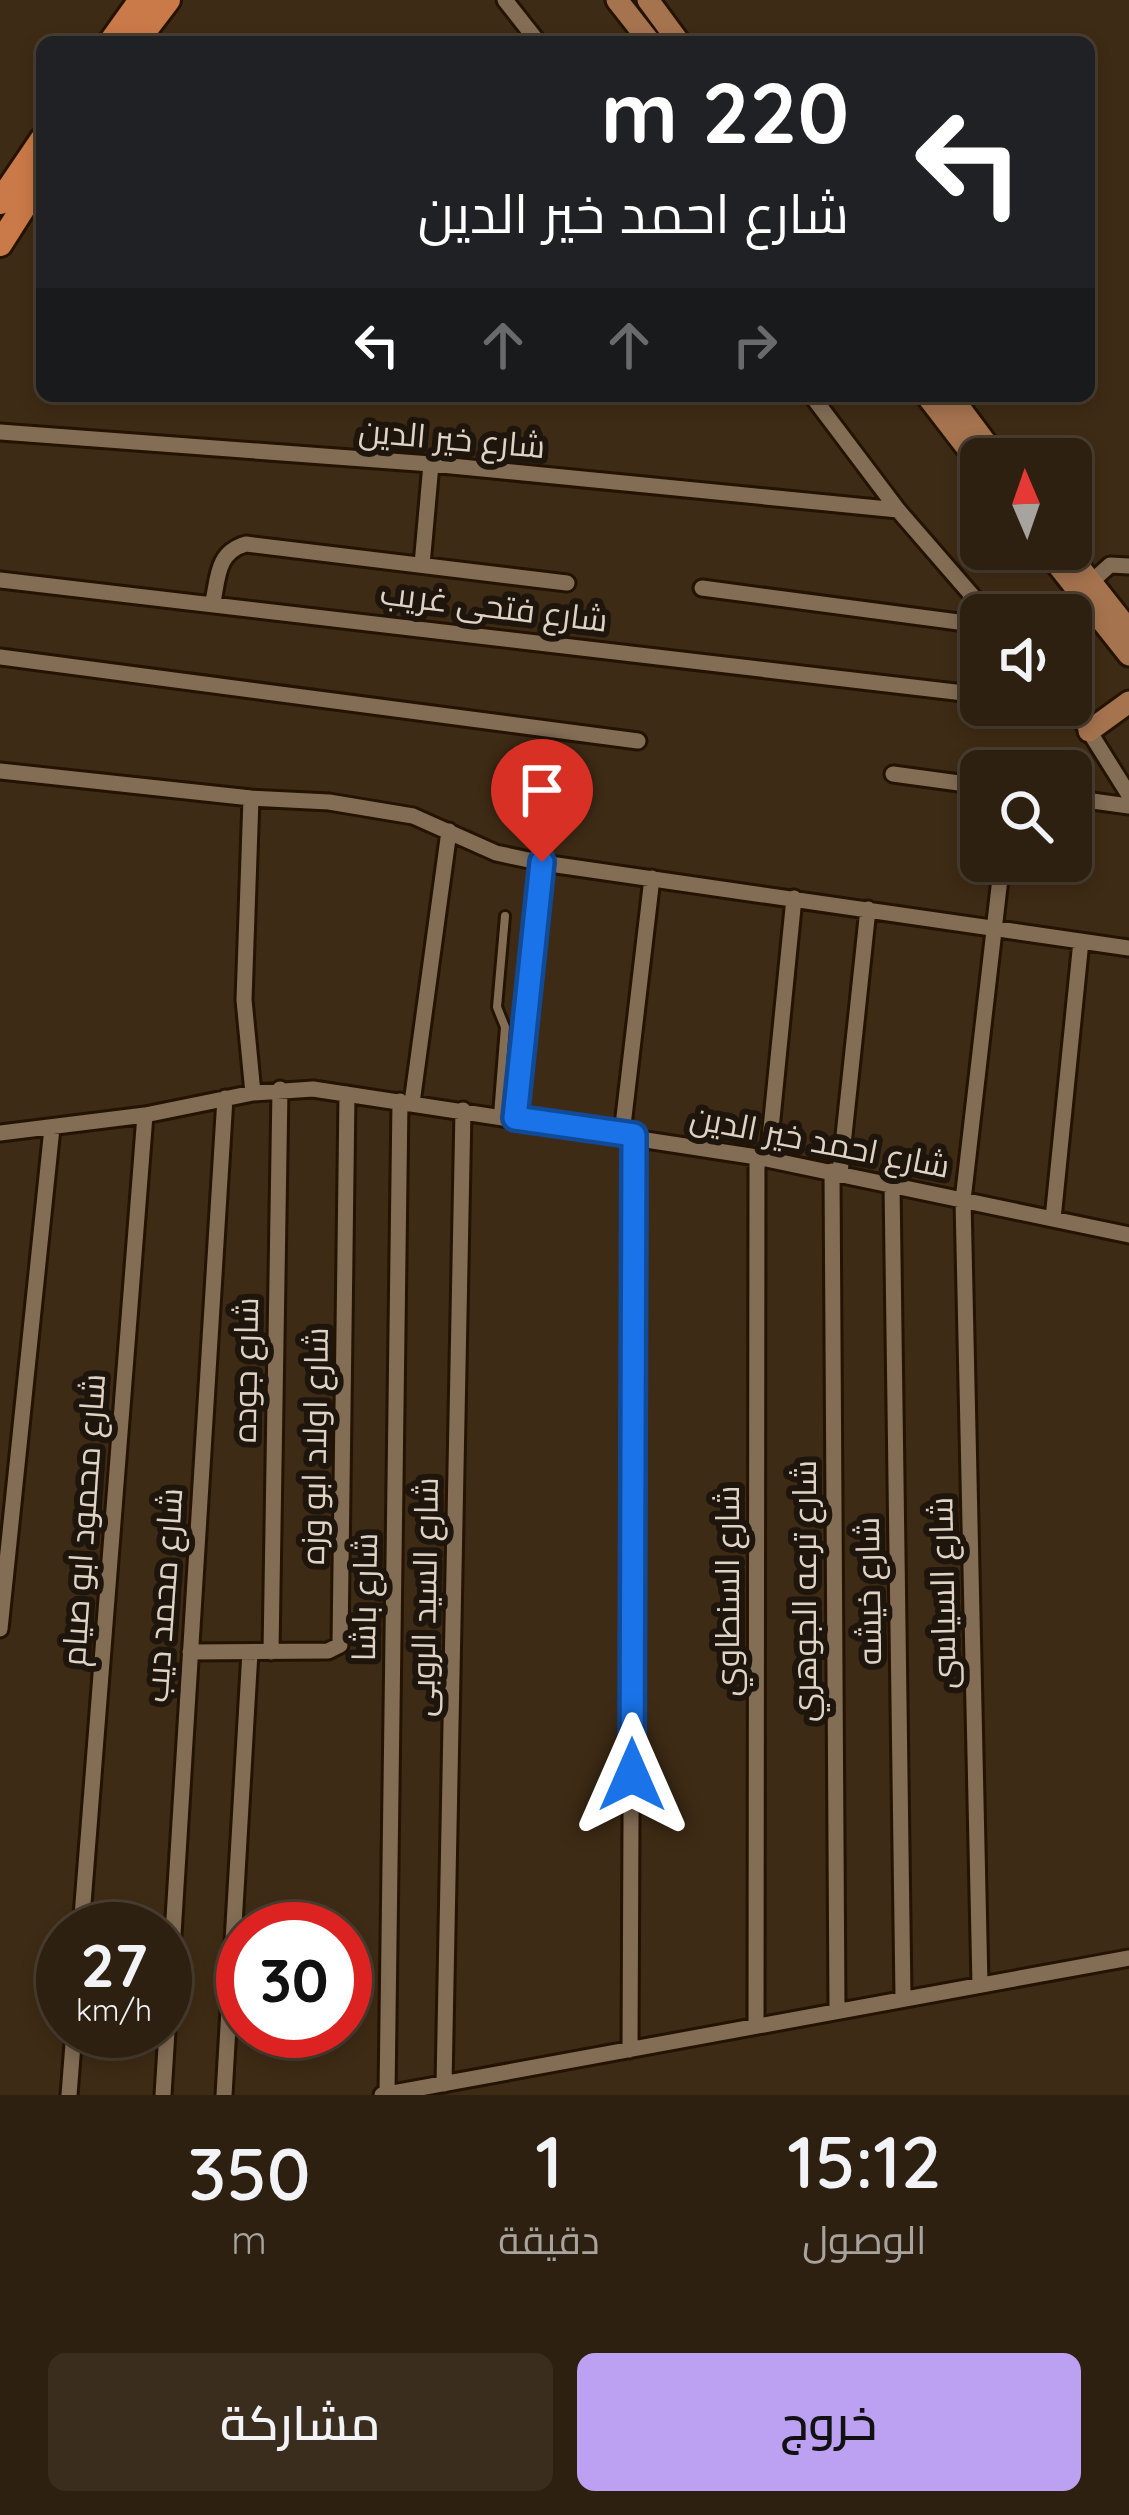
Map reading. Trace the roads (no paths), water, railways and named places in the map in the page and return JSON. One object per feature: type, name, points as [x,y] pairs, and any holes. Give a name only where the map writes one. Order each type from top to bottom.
[{"type":"main road","points":[[115,36],[141,0]]},
{"type":"main road","points":[[141,36],[168,0]]},
{"type":"main road","points":[[617,0],[645,36]]},
{"type":"main road","points":[[648,0],[675,36]]},
{"type":"main road","points":[[0,202],[36,149]]},
{"type":"main road","points":[[0,244],[36,190]]},
{"type":"main road","points":[[950,402],[968,438]]},
{"type":"main road","points":[[951,402],[981,438]]},
{"type":"main road","points":[[1061,570],[1129,656]]},
{"type":"main road","points":[[1080,570],[1129,630]]},
{"type":"main road","points":[[1090,731],[1129,702]]},
{"type":"street","points":[[505,0],[533,36]]},
{"type":"street","points":[[817,402],[898,510],[971,594]]},
{"type":"street","name":"شارع خير الدين","points":[[0,432],[431,464],[898,510]]},
{"type":"street","points":[[422,565],[431,464]]},
{"type":"street","points":[[213,602],[224,556],[245,544],[567,583]]},
{"type":"street","points":[[1090,583],[1111,565],[1129,566]]},
{"type":"street","name":"شارع فتحى غريب","points":[[0,580],[960,691]]},
{"type":"street","points":[[702,588],[960,623]]},
{"type":"street","points":[[0,657],[638,741]]},
{"type":"street","points":[[1086,726],[1129,795]]},
{"type":"street","points":[[0,771],[392,812],[496,853],[542,862],[1129,948]]},
{"type":"street","points":[[893,774],[960,783]]},
{"type":"street","points":[[251,798],[244,1000],[253,1093]]},
{"type":"street","points":[[1092,801],[1129,806]]},
{"type":"street","name":"شارع باشا","points":[[385,2094],[406,1102],[449,831]]},
{"type":"street","points":[[506,1117],[542,862]]},
{"type":"street","points":[[630,2050],[628,1134],[652,878]]},
{"type":"street","name":"شارع السياسى","points":[[980,1985],[963,1200],[1000,882]]},
{"type":"street","name":"شارع السنطاوي","points":[[756,2024],[763,1158],[794,898]]},
{"type":"street","name":"شارع ترعه الجوهري","points":[[837,2010],[836,1172],[868,909]]},
{"type":"street","points":[[1053,1219],[1081,941]]},
{"type":"street","name":"شارع احمد خير الدين","points":[[0,1132],[145,1115],[280,1089],[347,1094],[763,1158],[1129,1235]]},
{"type":"street","name":"شارع جوده","points":[[271,1652],[280,1089]]},
{"type":"street","name":"شارع اولاد ابو وزه","points":[[190,1652],[334,1651],[342,1639],[347,1094]]},
{"type":"street","name":"شارع محمد ديب","points":[[163,2095],[225,1098]]},
{"type":"street","name":"شارع السيد الروبى","points":[[444,2084],[463,1110]]},
{"type":"street","name":"شارع محمود ابو صيام","points":[[84,1902],[145,1115]]},
{"type":"street","points":[[0,1629],[52,1129]]},
{"type":"street","name":"شارع خيشه","points":[[892,1184],[903,1997]]},
{"type":"street","points":[[224,2095],[250,1652]]},
{"type":"street","points":[[385,2094],[1129,1958]]},
{"type":"street","points":[[68,2095],[71,2058]]},
{"type":"lane","points":[[505,916],[496,1007],[506,1027],[506,1117]]}]
